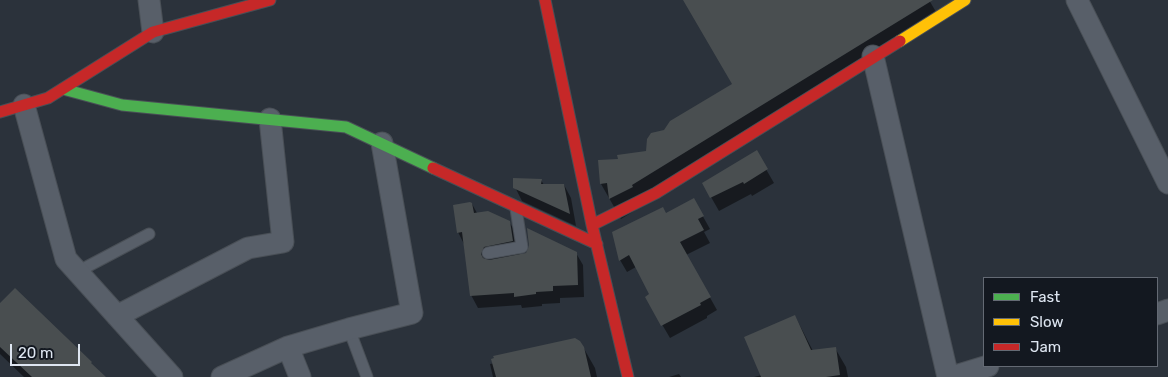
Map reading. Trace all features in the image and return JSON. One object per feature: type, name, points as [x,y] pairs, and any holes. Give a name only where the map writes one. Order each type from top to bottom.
[{"type":"street","points":[[149,0],[154,32]]},
{"type":"street","points":[[0,112],[48,98],[154,32],[270,0]]},
{"type":"street","points":[[545,0],[592,225],[628,377]]},
{"type":"street","points":[[592,225],[656,193],[965,0]]},
{"type":"street","points":[[1077,0],[1168,183]]},
{"type":"street","points":[[874,56],[950,377],[985,367]]},
{"type":"street","points":[[63,90],[122,105],[346,127],[597,244]]},
{"type":"street","points":[[24,105],[66,259],[172,377]]},
{"type":"street","points":[[117,316],[248,248],[282,242],[270,119]]},
{"type":"street","points":[[222,377],[288,347],[412,313],[382,143]]},
{"type":"street","points":[[288,347],[300,377]]},
{"type":"lane","points":[[488,253],[522,247],[516,206]]},
{"type":"lane","points":[[77,272],[149,234]]},
{"type":"lane","points":[[349,329],[367,377]]},
{"type":"building","points":[[683,0],[933,0],[632,185],[633,187],[609,199],[607,183],[600,184],[598,160],[618,159],[617,155],[646,151],[647,139],[651,133],[664,130],[670,121],[732,84]]},
{"type":"building","points":[[757,150],[768,169],[744,184],[743,182],[710,198],[702,183]]},
{"type":"building","points":[[513,178],[542,179],[541,184],[564,184],[570,214],[513,188]]},
{"type":"building","points":[[694,198],[704,216],[698,219],[704,230],[680,242],[711,297],[700,303],[701,305],[661,326],[645,297],[649,294],[629,255],[619,261],[612,232],[663,207],[666,213]]},
{"type":"building","points":[[472,203],[474,213],[488,211],[510,221],[513,241],[484,247],[481,254],[483,258],[489,260],[526,253],[529,246],[527,228],[577,252],[578,285],[553,286],[553,291],[536,292],[536,294],[514,297],[514,293],[470,296],[462,232],[457,233],[453,205]]},
{"type":"building","points":[[15,288],[106,377],[32,377],[0,347],[0,303]]},
{"type":"building","points":[[795,315],[811,350],[836,347],[840,375],[826,377],[761,377],[744,337]]},
{"type":"building","points":[[575,338],[584,347],[591,377],[496,377],[491,359],[494,358],[493,356]]},
{"type":"traffic: fast","points":[[63,89],[122,105],[346,127],[433,168]]},
{"type":"traffic: slow","points":[[900,41],[965,0]]},
{"type":"traffic: jam","points":[[0,112],[48,98],[153,32],[270,0]]},
{"type":"traffic: jam","points":[[545,0],[592,225],[628,377]]},
{"type":"traffic: jam","points":[[592,225],[656,193],[900,41]]},
{"type":"traffic: jam","points":[[433,168],[597,244]]}]
